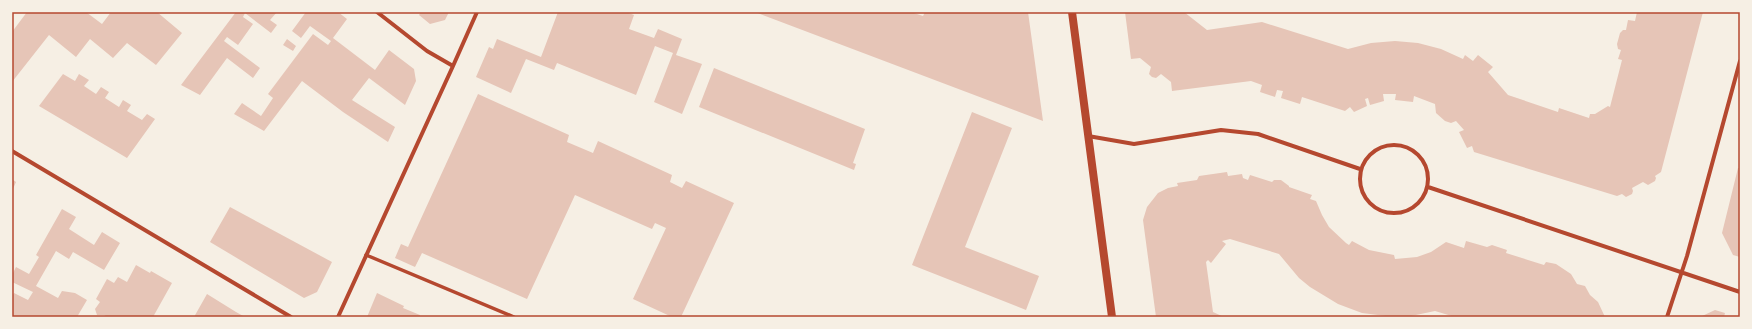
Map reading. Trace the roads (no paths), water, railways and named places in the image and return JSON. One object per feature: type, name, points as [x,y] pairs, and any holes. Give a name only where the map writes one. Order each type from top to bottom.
[{"type":"main road","points":[[1072,12],[1112,317]]},
{"type":"street","points":[[377,12],[427,51],[453,66]]},
{"type":"street","points":[[338,317],[453,66],[476,12]]},
{"type":"street","points":[[1667,317],[1682,274],[1740,61]]},
{"type":"street","points":[[1088,136],[1134,144],[1221,130],[1258,134],[1360,169]]},
{"type":"street","points":[[1390,144],[1401,145],[1410,148],[1422,158],[1426,166],[1428,187],[1423,197],[1412,208],[1403,212],[1389,213],[1376,209],[1366,200],[1361,192],[1359,180],[1360,169],[1366,157],[1378,147],[1390,144]]},
{"type":"street","points":[[12,151],[291,317]]},
{"type":"street","points":[[1428,187],[1682,274],[1740,292]]},
{"type":"street","points":[[366,256],[514,317]]}]
